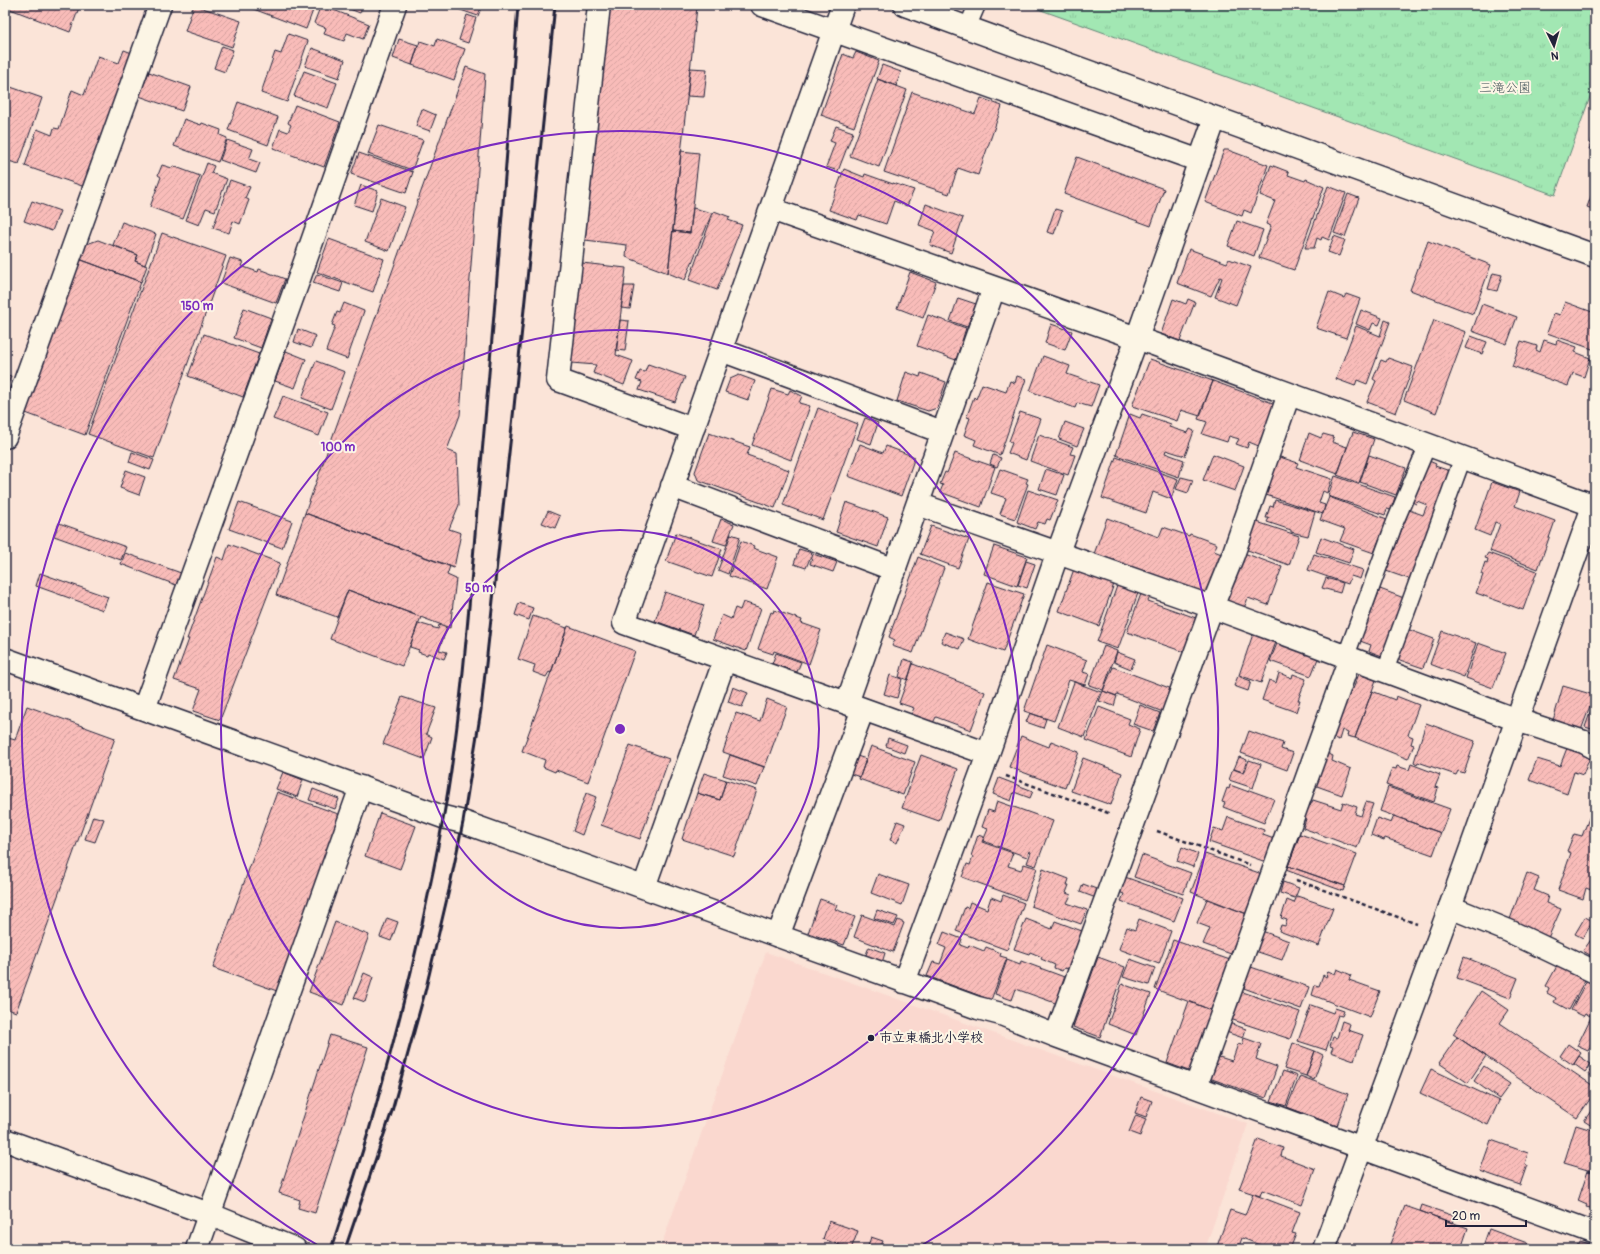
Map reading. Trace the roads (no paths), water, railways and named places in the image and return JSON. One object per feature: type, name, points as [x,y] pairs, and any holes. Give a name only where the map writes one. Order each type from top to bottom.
[{"type":"street","points":[[5,437],[160,5]]},
{"type":"street","points":[[144,710],[300,276],[395,5]]},
{"type":"street","points":[[599,5],[558,380],[692,429]]},
{"type":"street","points":[[762,5],[1200,161]]},
{"type":"street","points":[[843,5],[624,623],[855,706],[986,761]]},
{"type":"street","points":[[905,5],[1595,256]]},
{"type":"street","points":[[904,982],[986,761],[1058,552],[1137,338],[1215,118]]},
{"type":"street","points":[[771,209],[1137,338],[1594,504],[1450,907],[1324,1249]]},
{"type":"street","points":[[778,936],[855,706],[895,570],[942,432],[994,288]]},
{"type":"street","points":[[721,350],[942,432]]},
{"type":"street","points":[[1056,1036],[1212,607],[1233,555],[1289,394]]},
{"type":"street","points":[[672,486],[895,570]]},
{"type":"street","points":[[918,504],[1212,607],[1517,720],[1584,742],[1595,748]]},
{"type":"street","points":[[1196,1086],[1348,657]]},
{"type":"street","points":[[5,658],[144,710],[644,887],[904,982],[978,1008],[1001,1014],[1056,1036],[1595,1233]]},
{"type":"street","points":[[644,887],[725,659]]},
{"type":"street","points":[[197,1249],[361,787]]},
{"type":"street","points":[[1450,907],[1509,931],[1595,972]]},
{"type":"street","points":[[5,1140],[209,1214],[295,1249]]},
{"type":"lane","points":[[967,28],[977,5]]},
{"type":"lane","points":[[1348,657],[1395,522],[1428,444]]},
{"type":"lane","points":[[1385,671],[1463,457]]},
{"type":"railway","points":[[331,1249],[356,1174],[397,1029],[429,890],[450,780],[468,619],[518,5]]},
{"type":"railway","points":[[345,1249],[392,1111],[425,992],[463,822],[481,710],[555,5]]},
{"type":"place","name":"市立東橋北小学校","points":[[871,1038]]},
{"type":"park label","name":"三滝公園","points":[[1505,88]]}]
